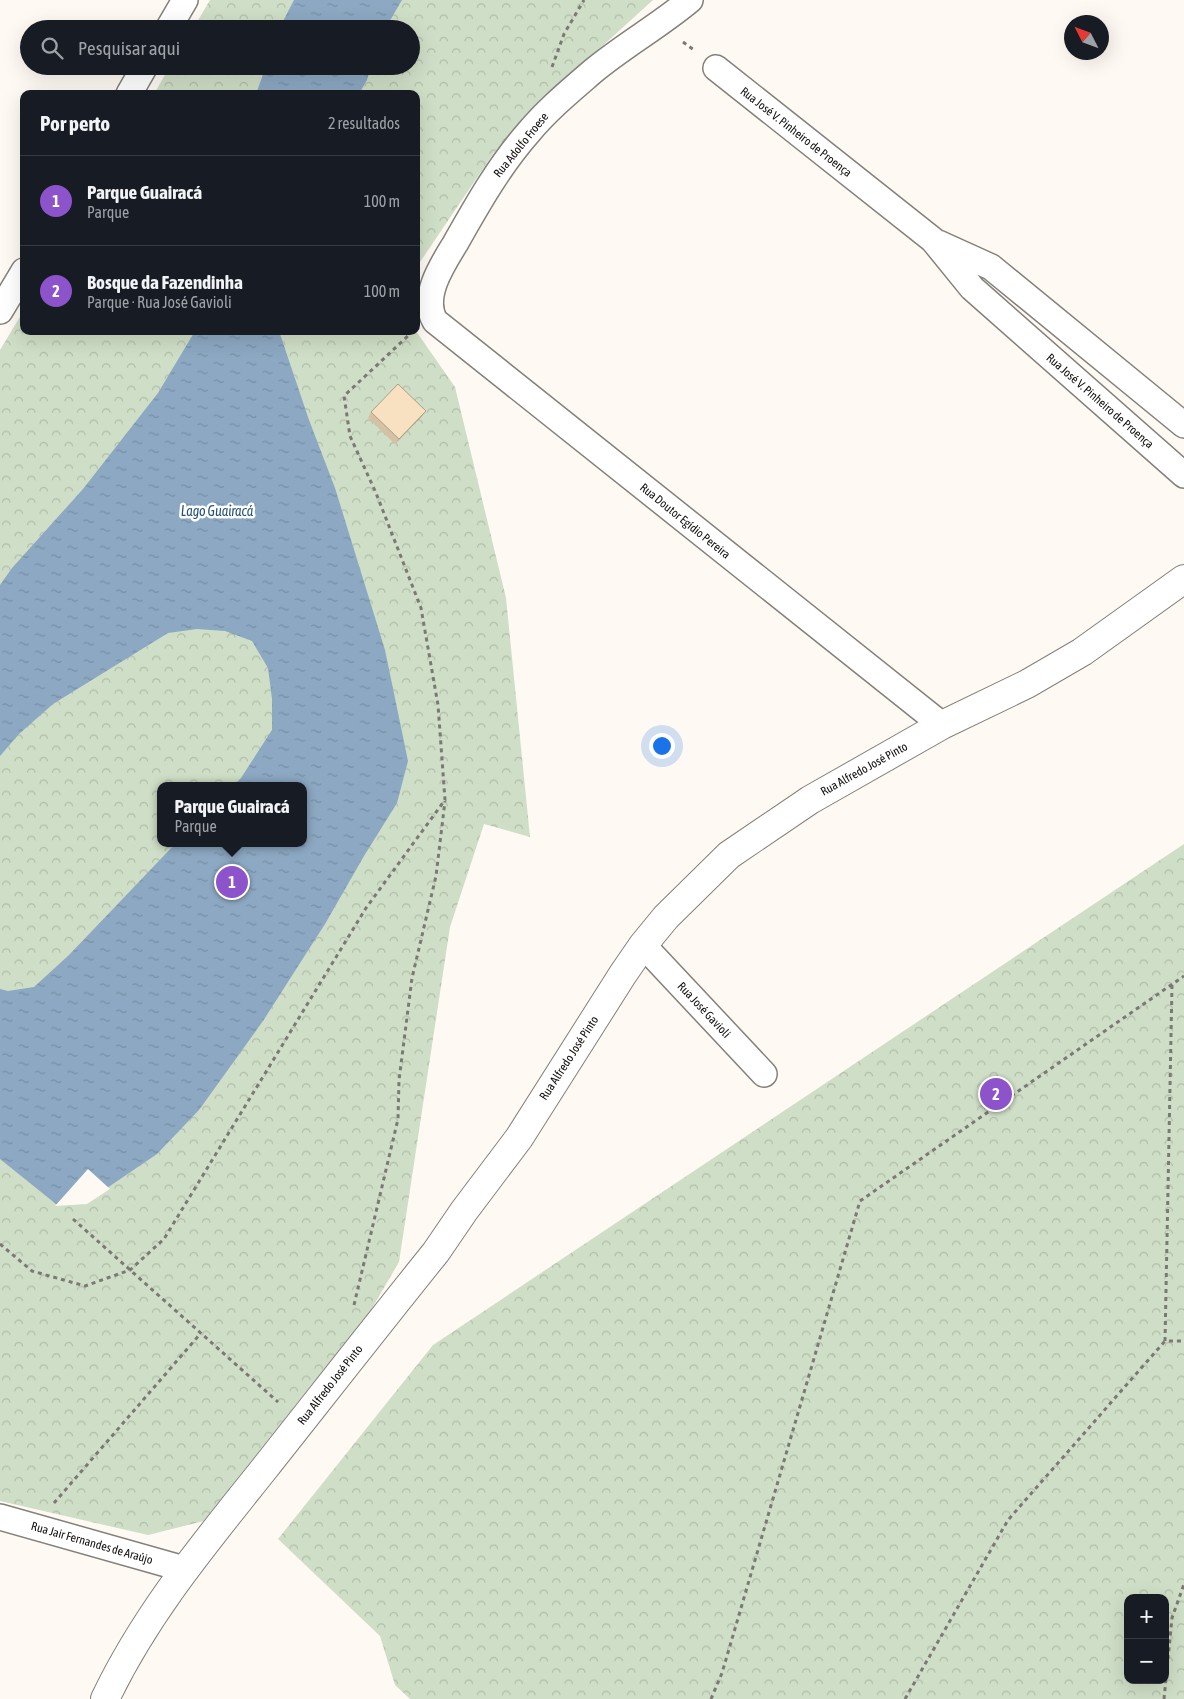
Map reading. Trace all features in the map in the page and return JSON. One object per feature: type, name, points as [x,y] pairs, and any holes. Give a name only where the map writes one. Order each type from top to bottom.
[{"type":"street","points":[[173,20],[185,0]]},
{"type":"street","name":"Rua Adolfo Froese","points":[[431,314],[430,303],[434,287],[446,258],[494,179],[528,133],[556,103],[594,71],[690,0]]},
{"type":"street","name":"Rua José V. Pinheiro de Proença","points":[[716,68],[933,240],[972,288],[1184,475]]},
{"type":"street","points":[[131,90],[140,75]]},
{"type":"street","name":"Rua José V. Pinheiro de Proença","points":[[933,240],[991,267],[1184,425]]},
{"type":"street","points":[[0,310],[20,278]]},
{"type":"street","name":"Rua Doutor Egídio Pereira","points":[[431,314],[436,321],[942,726]]},
{"type":"street","name":"Rua Alfredo José Pinto","points":[[105,1699],[137,1638],[184,1570],[436,1252],[519,1138],[623,974],[666,917],[730,855],[810,800],[942,726],[1027,684],[1069,660],[1184,579]]},
{"type":"street","name":"Rua José Gavioli","points":[[643,945],[764,1074]]},
{"type":"street","name":"Rua Jair Fernandes de Araújo","points":[[0,1517],[184,1570]]},
{"type":"path","points":[[660,23],[716,68]]},
{"type":"path","points":[[365,1340],[348,1327],[398,1119],[399,1080],[412,978],[436,876],[445,800],[438,705],[421,608],[376,493],[350,436],[344,396],[409,335]]},
{"type":"path","points":[[0,1244],[32,1271],[86,1286],[130,1270],[164,1239],[366,908],[445,800]]},
{"type":"path","points":[[711,1699],[722,1673],[860,1201],[1184,976]]},
{"type":"path","points":[[905,1699],[1008,1520],[1165,1341],[1172,984]]},
{"type":"path","points":[[73,1219],[301,1422]]},
{"type":"path","points":[[34,1526],[200,1333]]},
{"type":"path","points":[[1165,1341],[1184,1341]]},
{"type":"path","points":[[1164,1699],[1172,1618],[1184,1584]]},
{"type":"green space","points":[[210,0],[653,0],[532,110],[493,154],[420,262],[420,90],[156,90],[165,75],[420,75],[420,20],[198,20]]},
{"type":"green space","points":[[20,317],[20,335],[419,335],[455,387],[506,598],[530,837],[484,824],[450,927],[399,1262],[371,1310],[204,1521],[148,1535],[0,1501],[0,350]]},
{"type":"green space","points":[[1184,844],[1184,1699],[410,1699],[395,1685],[380,1636],[278,1539],[433,1345]]},
{"type":"water","points":[[294,0],[402,0],[390,20],[284,20]]},
{"type":"water","points":[[263,75],[368,75],[361,90],[257,90]]},
{"type":"water","name":"Lago Guairacá","points":[[193,335],[280,335],[309,420],[335,488],[385,650],[408,761],[397,803],[325,924],[263,1021],[199,1110],[157,1154],[86,1202],[56,1204],[0,1159],[0,989],[8,991],[34,987],[69,955],[172,847],[307,847],[307,782],[237,782],[272,730],[272,699],[268,668],[252,641],[225,631],[197,629],[168,633],[53,704],[19,734],[0,756],[0,585],[12,568],[83,489],[158,393]]},
{"type":"pier","points":[[88,1169],[110,1189],[87,1204],[55,1206]]},
{"type":"building","points":[[398,384],[426,411],[399,439],[371,412]]},
{"type":"place","name":"Parque Guairacá","points":[[232,882]]},
{"type":"place","name":"Bosque da Fazendinha","points":[[996,1094]]}]
